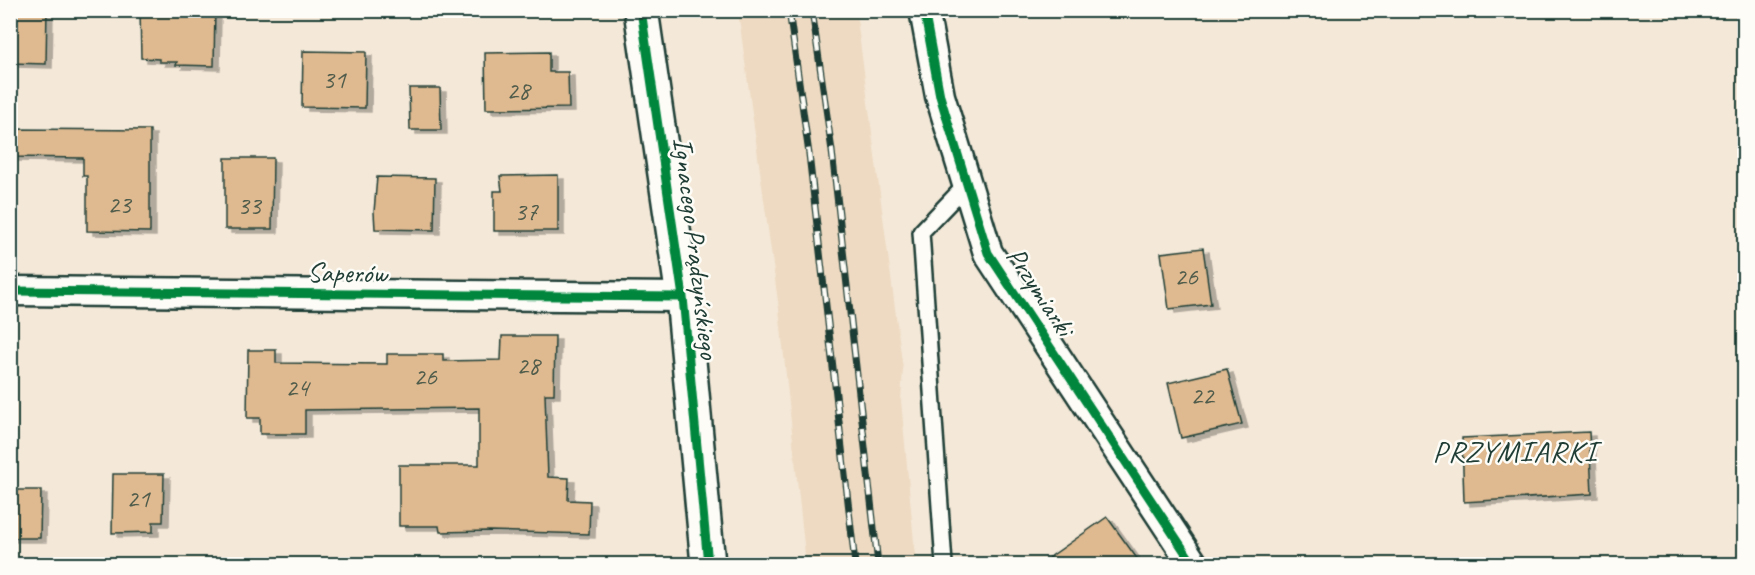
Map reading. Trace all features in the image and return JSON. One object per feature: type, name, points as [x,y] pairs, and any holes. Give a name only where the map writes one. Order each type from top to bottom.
[{"type":"street","name":"Ignacego Prądzyńskiego","points":[[641,10],[683,297],[708,564]]},
{"type":"street","name":"Przymiarki","points":[[924,10],[940,96],[988,253],[1193,564]]},
{"type":"street","name":"Saperów","points":[[10,291],[683,297]]},
{"type":"lane","points":[[944,564],[921,232],[966,185]]},
{"type":"shaded area","points":[[738,11],[856,11],[903,369],[901,400],[916,564],[806,564],[779,309]]},
{"type":"building","points":[[10,10],[47,10],[46,64],[10,63]]},
{"type":"building","points":[[140,10],[215,10],[214,66],[176,65],[177,62],[159,62],[159,59],[141,58]]},
{"type":"building","points":[[303,51],[366,52],[365,108],[302,107]]},
{"type":"building","points":[[549,52],[549,72],[568,72],[569,108],[486,109],[485,53]]},
{"type":"building","points":[[409,88],[440,88],[441,130],[410,130]]},
{"type":"building","points":[[10,129],[150,130],[150,232],[87,231],[87,176],[83,176],[83,158],[10,157]]},
{"type":"building","points":[[225,158],[273,158],[272,229],[225,229]]},
{"type":"building","points":[[558,175],[558,231],[494,231],[494,191],[502,191],[500,176]]},
{"type":"building","points":[[377,177],[435,178],[434,230],[375,229]]},
{"type":"building","points":[[1203,248],[1211,304],[1169,309],[1161,253]]},
{"type":"building","points":[[502,336],[555,336],[554,394],[545,394],[548,477],[569,478],[568,500],[590,501],[589,534],[440,532],[439,526],[399,526],[399,465],[479,465],[479,408],[305,410],[305,434],[260,434],[260,418],[247,418],[248,350],[276,350],[276,363],[387,364],[387,354],[443,354],[443,361],[501,360]]},
{"type":"building","points":[[1227,369],[1242,424],[1181,438],[1168,383]]},
{"type":"building","points":[[1589,432],[1592,494],[1464,502],[1462,438]]},
{"type":"building","points":[[113,474],[164,474],[163,522],[153,522],[153,532],[112,533]]},
{"type":"building","points":[[10,490],[41,490],[40,538],[10,538]]},
{"type":"building","points":[[1107,517],[1141,564],[1040,564]]},
{"type":"railway","points":[[789,10],[809,154],[855,564]]},
{"type":"railway","points":[[812,10],[832,151],[878,564]]},
{"type":"cycle path","points":[[641,10],[683,297],[708,564]]},
{"type":"cycle path","points":[[924,10],[940,96],[988,253],[1193,564]]},
{"type":"cycle path","points":[[10,291],[683,297]]},
{"type":"district","name":"PRZYMIARKI","points":[[1515,451]]}]
